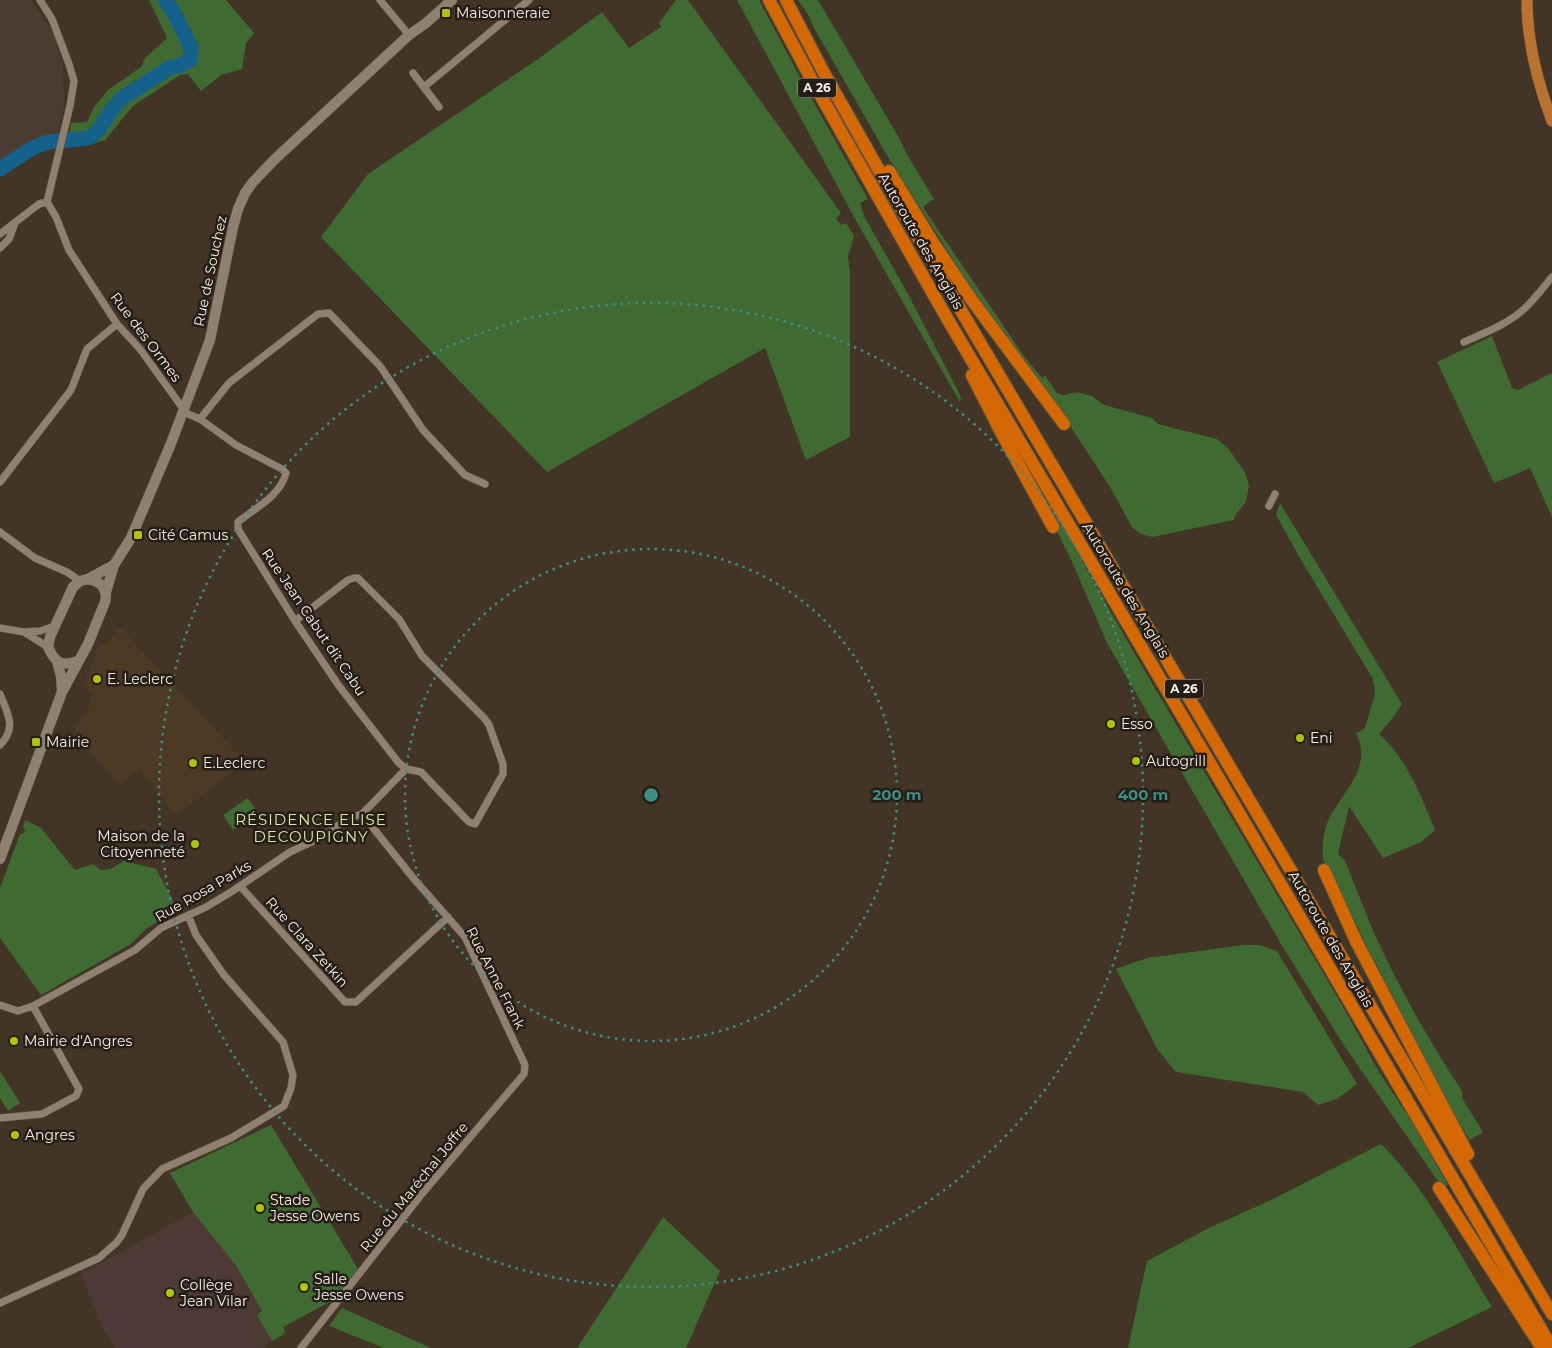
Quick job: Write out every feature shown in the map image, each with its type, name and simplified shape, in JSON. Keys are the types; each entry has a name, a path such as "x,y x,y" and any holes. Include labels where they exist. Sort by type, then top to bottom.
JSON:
{"highway":[{"name":"Autoroute des Anglais","path":"770,0 814,84 948,320 1552,1348"},
{"name":"Autoroute des Anglais","path":"786,0 824,73 924,247 1552,1314"},
{"path":"854,124 873,144 932,241 971,299 1064,424"},
{"path":"948,320 961,352 1001,432 1053,528"},
{"path":"1324,870 1356,941 1510,1233 1517,1252"},
{"path":"1439,1188 1542,1348"}],"main road":[{"name":"Rue de Souchez","path":"409,35 422,19 442,0"},
{"name":"Rue de Souchez","path":"78,661 88,644 105,602 114,565 131,538 170,446 210,340 232,227 245,193 275,159 409,35 452,0"},
{"path":"1528,0 1531,41 1545,102 1552,121"},
{"name":"Rue de Souchez","path":"84,580 114,565"},
{"path":"62,692 57,660 48,647 50,637 73,587 84,580 102,584 106,592"},
{"path":"57,660 69,664 78,661"},
{"path":"0,859 62,692 78,661"}],"street":[{"path":"0,234 39,204 47,202 74,81 52,19 40,0"},
{"path":"380,0 409,35"},
{"path":"424,87 529,0"},
{"path":"413,73 439,107"},
{"name":"Rue des Ormes","path":"47,202 56,217 69,250 117,324 140,349 184,410"},
{"path":"0,248 9,239 16,222"},
{"path":"1464,342 1502,325 1516,316 1552,277"},
{"path":"184,410 188,414 200,419 229,383 318,314 329,313 380,366 423,430 441,450 465,475 484,484"},
{"path":"0,482 71,390 87,349 117,324"},
{"name":"Rue Jean Cabut dit Cabu","path":"200,419 236,445 282,469 286,474 284,482 274,493 238,522 238,529 295,621 339,686 406,770"},
{"path":"1269,506 1275,494"},
{"path":"0,525 1,533 35,558 84,580"},
{"path":"295,621 348,580 358,578 399,619 422,656 485,719 503,764 503,774 475,824 468,822 421,772 406,770"},
{"path":"0,628 24,632 40,631 55,626"},
{"path":"24,632 48,647"},
{"path":"0,694 10,726 7,738 0,745"},
{"name":"Rue Rosa Parks","path":"0,1004 18,1011 33,1006 135,950 161,928 206,907 296,849 315,841 349,818 362,814 406,770"},
{"name":"Rue Anne Frank","path":"362,814 414,879 465,937 525,1065"},
{"name":"Rue Clara Zetkin","path":"240,886 345,1002 356,1002 448,917"},
{"path":"0,1303 98,1258 116,1243 122,1235 143,1189 162,1169 231,1138 284,1106 291,1088 293,1075 283,1042 224,975 196,935 188,915"},
{"path":"0,1118 42,1114 76,1096 79,1089 33,1006"},
{"name":"Rue du Maréchal Joffre","path":"300,1348 421,1195 465,1142 514,1088 524,1074 525,1065"}],"shaded area":[{"path":"0,0 31,0 52,30 63,63 64,106 58,134 31,144 0,164"},
{"path":"120,627 245,762 177,815 139,768 120,786 73,732 91,702 91,694 83,685 99,647 107,643"},
{"name":"Collège Jean Vilar","path":"193,1212 237,1267 262,1312 257,1315 272,1341 261,1348 117,1348 103,1329 81,1274"}],"green space":[{"path":"149,0 226,0 254,33 246,43 242,69 221,75 201,91 188,74 180,75 133,106 105,140 92,144 67,146 71,123 87,122 94,107 108,90 141,67 145,58 167,38"},
{"path":"676,0 688,0 841,213 836,219 841,225 846,223 854,236 848,256 850,273 850,437 806,460 765,348 547,472 321,237 368,174 538,59 602,12 629,48 661,27 659,23"},
{"path":"737,0 759,0 868,199 860,203 864,216 908,294 961,397 960,402 854,217"},
{"path":"798,0 818,0 934,199 924,206 924,209 1024,356 1042,378 1045,376 1057,393 1063,395 1078,392 1092,396 1104,405 1152,418 1158,424 1217,439 1227,447 1245,472 1249,485 1246,502 1236,514 1234,520 1152,537 1141,534 1132,527 1110,487 1067,421 985,310 888,157 814,28 809,16"},
{"path":"1492,336 1512,388 1518,390 1552,373 1552,517 1530,468 1494,483 1437,362"},
{"path":"1048,501 1133,651 1342,1005 1379,1072 1414,1125 1448,1185 1442,1187 1343,1044 1281,944 1107,643 1073,564 1043,503"},
{"path":"1280,503 1402,704 1379,734 1389,743 1405,766 1419,792 1435,830 1421,842 1383,858 1349,806 1338,854 1345,861 1374,933 1404,994 1426,1034 1462,1091 1462,1098 1483,1132 1470,1140 1457,1120 1383,981 1378,966 1366,948 1362,936 1323,859 1323,840 1326,825 1358,769 1361,758 1356,734 1365,728 1375,694 1373,679 1276,515"},
{"path":"248,798 258,814 233,830 223,815"},
{"path":"25,820 41,828 75,870 93,864 101,870 110,869 124,861 156,869 175,904 170,906 173,913 147,928 131,944 41,995 0,938 0,888 20,834 23,834 25,830 23,827"},
{"path":"1244,945 1259,945 1277,951 1357,1084 1337,1099 1318,1105 1303,1092 1176,1072 1158,1050 1116,969 1147,958"},
{"path":"0,1071 20,1103 8,1111 0,1098"},
{"path":"271,1125 358,1269 337,1298 283,1327 284,1334 272,1341 257,1315 262,1311 237,1267 193,1212 170,1173"},
{"path":"1381,1144 1398,1162 1428,1201 1492,1307 1408,1348 1128,1348 1147,1261 1207,1229 1273,1199"},
{"path":"663,1217 720,1271 686,1348 577,1348"},
{"path":"342,1308 431,1348 384,1348 329,1326"}],"waterway":[{"path":"0,169 32,148 48,142 88,138 98,131 122,98 169,68 190,60 191,47 173,11 165,0"}],"place":[{"name":"Maisonneraie","path":"446,13"},
{"name":"Cité Camus","path":"138,535"},
{"name":"E. Leclerc","path":"97,679"},
{"name":"Esso","path":"1111,724"},
{"name":"Eni","path":"1300,738"},
{"name":"Mairie","path":"36,742"},
{"name":"Autogrill","path":"1136,761"},
{"name":"E.Leclerc","path":"193,763"},
{"name":"Maison de la Citoyenneté","path":"195,844"},
{"name":"Mairie d'Angres","path":"14,1041"},
{"name":"Angres","path":"15,1135"},
{"name":"Stade Jesse Owens","path":"260,1208"},
{"name":"Salle Jesse Owens","path":"304,1287"},
{"name":"Collège Jean Vilar","path":"170,1293"}],"district":[{"name":"RÉSIDENCE ELISE DECOUPIGNY","path":"311,828"}]}
